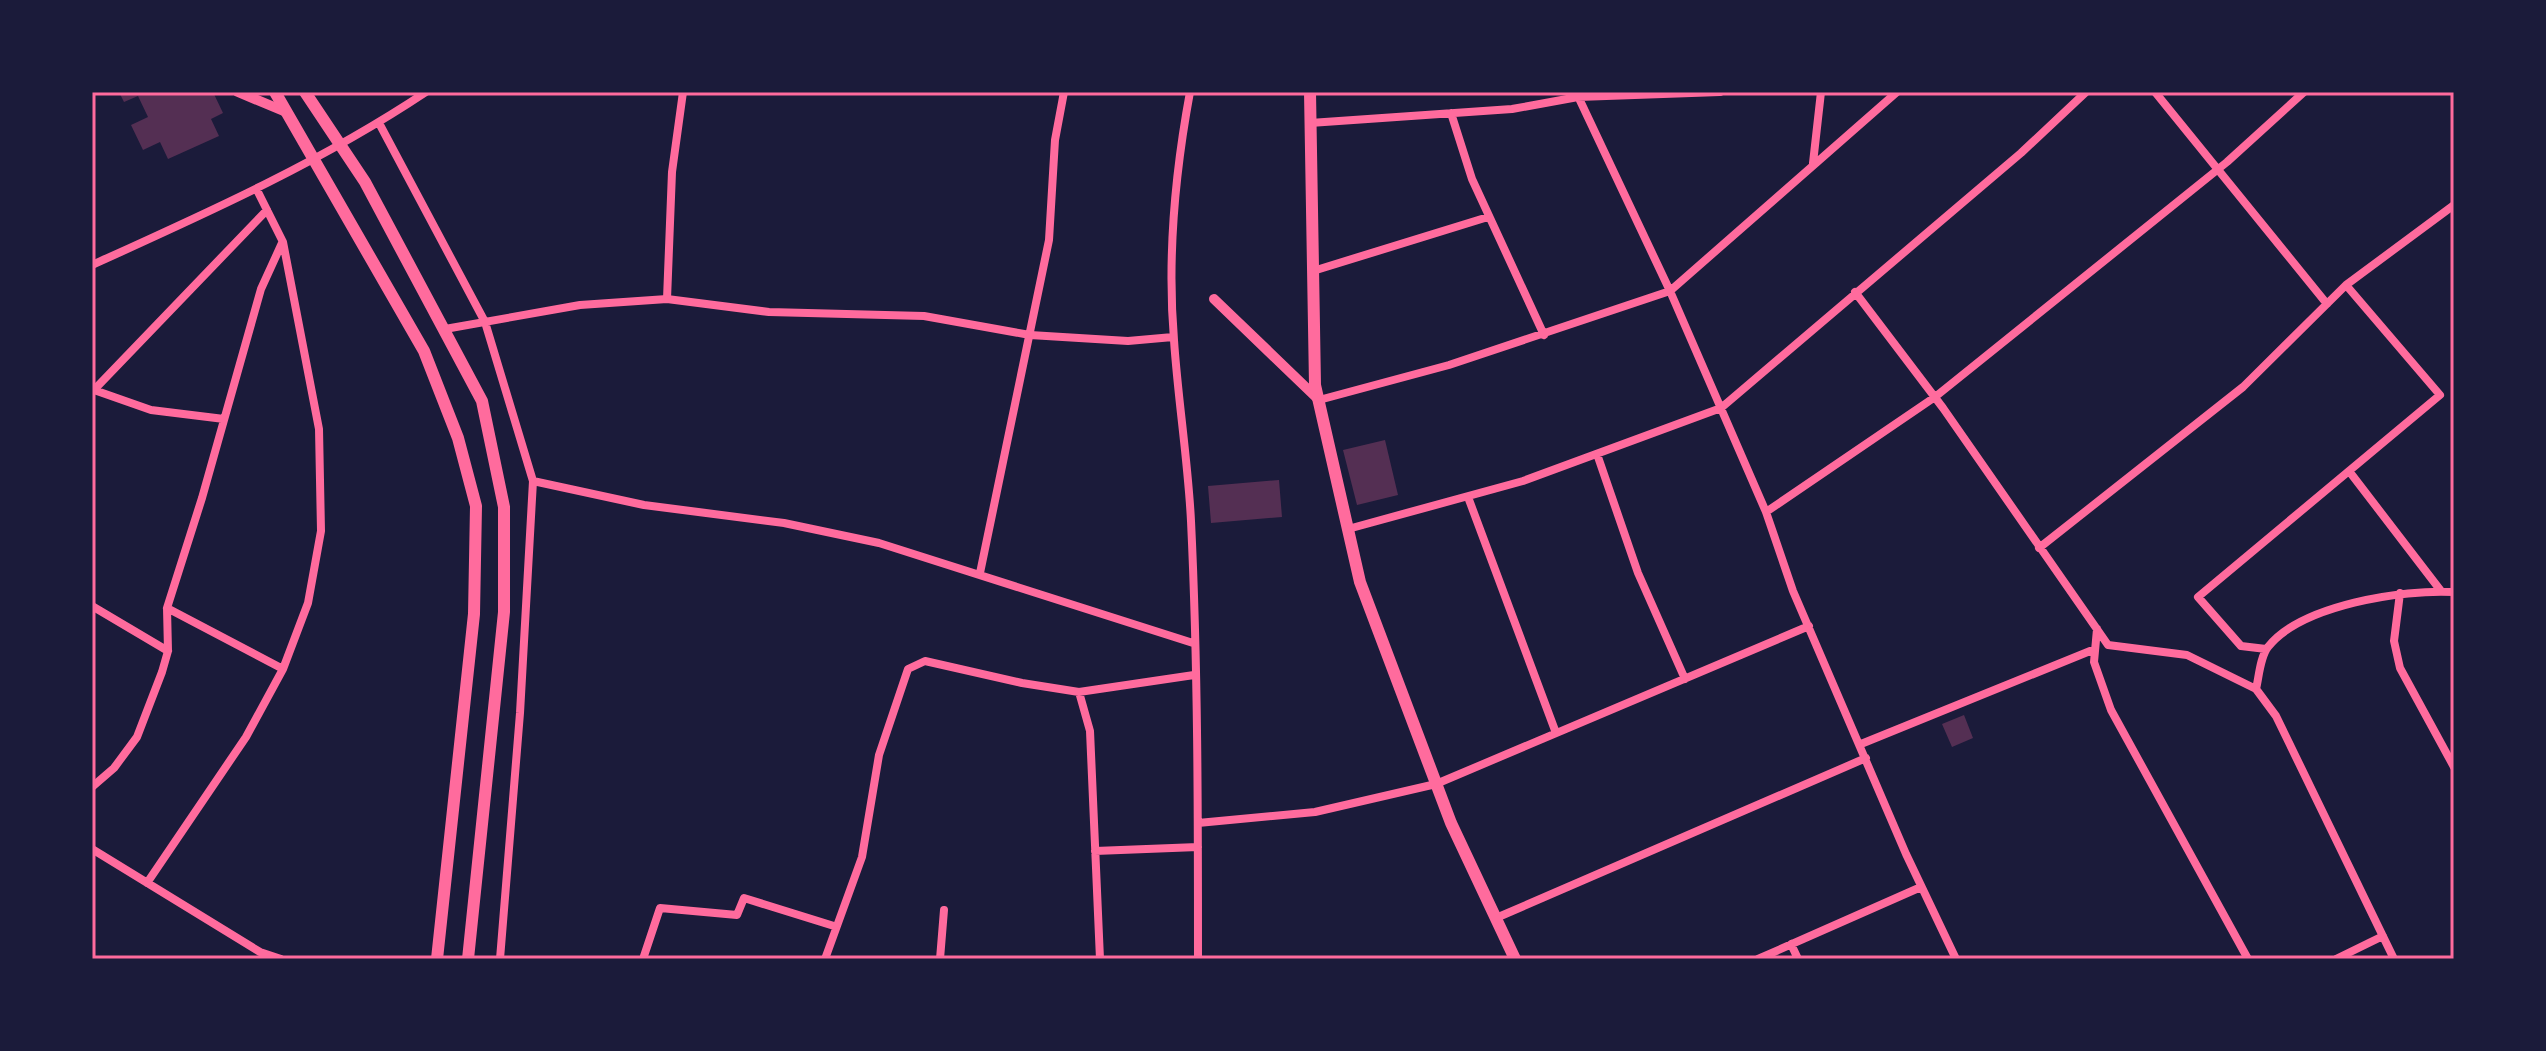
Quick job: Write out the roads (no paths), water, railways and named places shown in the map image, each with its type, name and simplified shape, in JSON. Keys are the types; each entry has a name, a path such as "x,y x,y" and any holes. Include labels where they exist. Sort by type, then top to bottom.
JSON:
{"main road":[{"path":"275,92 424,351 458,438 476,506 474,614 437,959"},
{"path":"1310,92 1315,385 1360,582 1436,784 1515,959"},
{"path":"308,94 365,182 482,401 504,507 504,612 468,959"}],"street":[{"path":"238,92 286,112"},
{"path":"92,265 257,190 379,123 426,92"},
{"path":"667,299 672,172 683,92"},
{"path":"980,573 1049,240 1055,140 1064,92"},
{"path":"1190,92 1180,145 1172,245 1173,337 1191,521 1198,959"},
{"path":"1310,123 1512,109 1577,95 1720,92"},
{"path":"1813,164 1821,92"},
{"path":"1214,299 1319,400 1544,335 1670,291 1897,92"},
{"path":"1348,529 1468,497 1721,408 2021,153 2086,92"},
{"path":"2155,92 2214,169 2327,304"},
{"path":"1766,512 1935,397 2214,169 2227,162 2304,92"},
{"path":"1577,95 1670,291 1766,512 1809,626 1921,887 1956,959"},
{"path":"1451,113 1488,217 1544,335"},
{"path":"379,123 485,322 533,481 520,713 500,959"},
{"path":"147,883 246,737 283,669 308,603 321,531 319,429 283,242 257,190"},
{"path":"2039,548 2243,387 2346,285 2454,205"},
{"path":"224,419 151,410 93,391 267,210"},
{"path":"1313,271 1488,217"},
{"path":"92,787 114,768 137,737 168,651 167,608 261,289 283,242"},
{"path":"2266,649 2241,646 2198,597 2440,395 2346,285"},
{"path":"1855,292 1935,397 2108,645 2187,655 2256,689 2276,716 2394,959"},
{"path":"445,329 580,305 667,299 769,312 924,316 1030,335 1128,341 1173,337"},
{"path":"1597,454 1638,573 1685,679"},
{"path":"2349,471 2441,591"},
{"path":"533,481 644,505 784,523 879,543 1193,643"},
{"path":"1468,497 1556,733"},
{"path":"2256,689 2266,649 2293,625 2339,608 2400,593 2454,592"},
{"path":"2400,593 2394,641 2400,668 2454,767"},
{"path":"92,606 168,651"},
{"path":"167,608 283,669"},
{"path":"1198,823 1315,812 1436,784 1809,626"},
{"path":"2097,629 2094,662 2111,710 2248,959"},
{"path":"1861,744 2095,649"},
{"path":"825,959 834,926 862,857 879,755 908,669 925,661 1022,683 1079,692 1194,675"},
{"path":"1079,692 1090,731 1100,959"},
{"path":"1496,918 1866,758"},
{"path":"1095,851 1198,847"},
{"path":"92,849 260,952 281,959"},
{"path":"1758,959 1921,887"},
{"path":"643,959 660,908 737,915 744,898 834,926"},
{"path":"940,959 944,910"},
{"path":"2336,959 2383,936"},
{"path":"1791,944 1798,959"}]}
